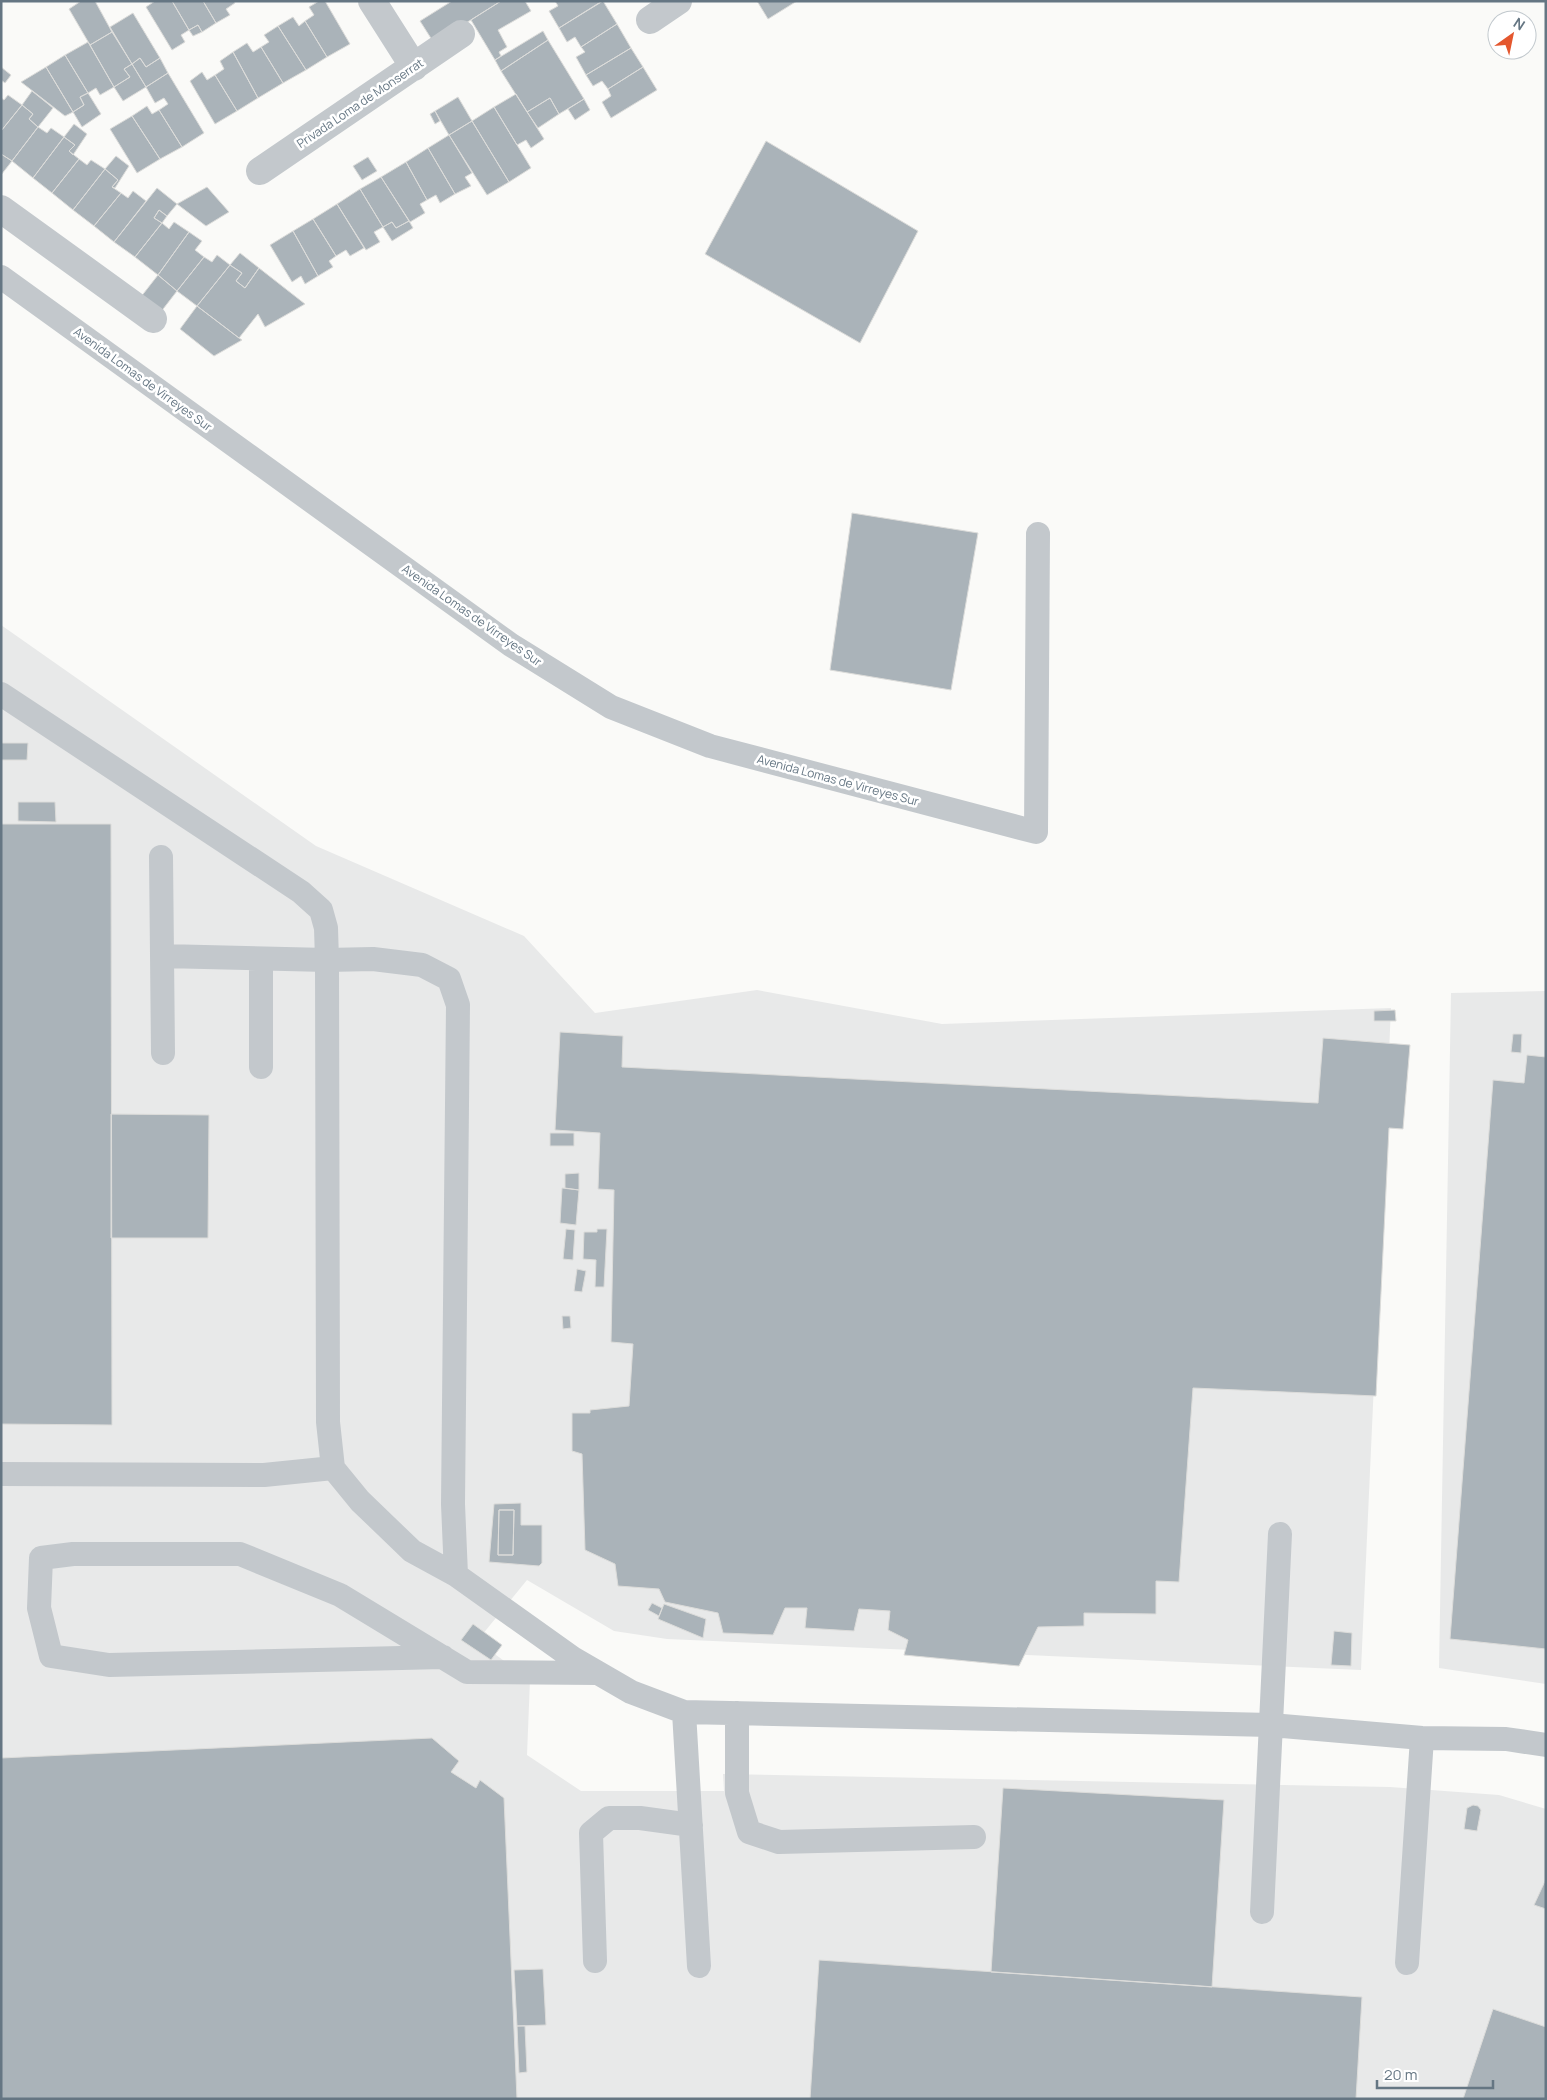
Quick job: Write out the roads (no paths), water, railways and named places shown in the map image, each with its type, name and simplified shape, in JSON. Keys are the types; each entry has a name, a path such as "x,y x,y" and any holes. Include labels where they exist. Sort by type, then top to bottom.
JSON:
{"street":[{"path":"372,1 414,67"},
{"path":"650,20 674,2"},
{"name":"Privada Loma de Monserrat","path":"260,171 461,34"},
{"path":"1,209 153,319"}],"lane":[{"name":"Avenida Lomas de Virreyes Sur","path":"1,276 511,645 611,707 710,746 1036,832 1038,534"},
{"path":"1,694 301,892 321,910 326,928 327,960 328,1422 333,1468 360,1502 412,1551 456,1575 574,1659 599,1674 631,1692 684,1712 1271,1725 1422,1738 1506,1739 1546,1745"},
{"path":"161,857 163,1052"},
{"path":"162,956 327,960 373,959 422,965 449,979 458,1005 453,1504 456,1575"},
{"path":"261,1067 262,959"},
{"path":"1,1474 264,1475 333,1468"},
{"path":"1262,1912 1280,1534"},
{"path":"443,1657 109,1665 51,1656 38,1608 41,1558 73,1554 240,1554 340,1595 443,1657 467,1672 599,1674"},
{"path":"684,1712 698,1966"},
{"path":"737,1713 737,1794 748,1832 779,1842 974,1837"},
{"path":"1407,1963 1422,1738"},
{"path":"595,1961 591,1832 609,1818 640,1818 691,1825"}]}
